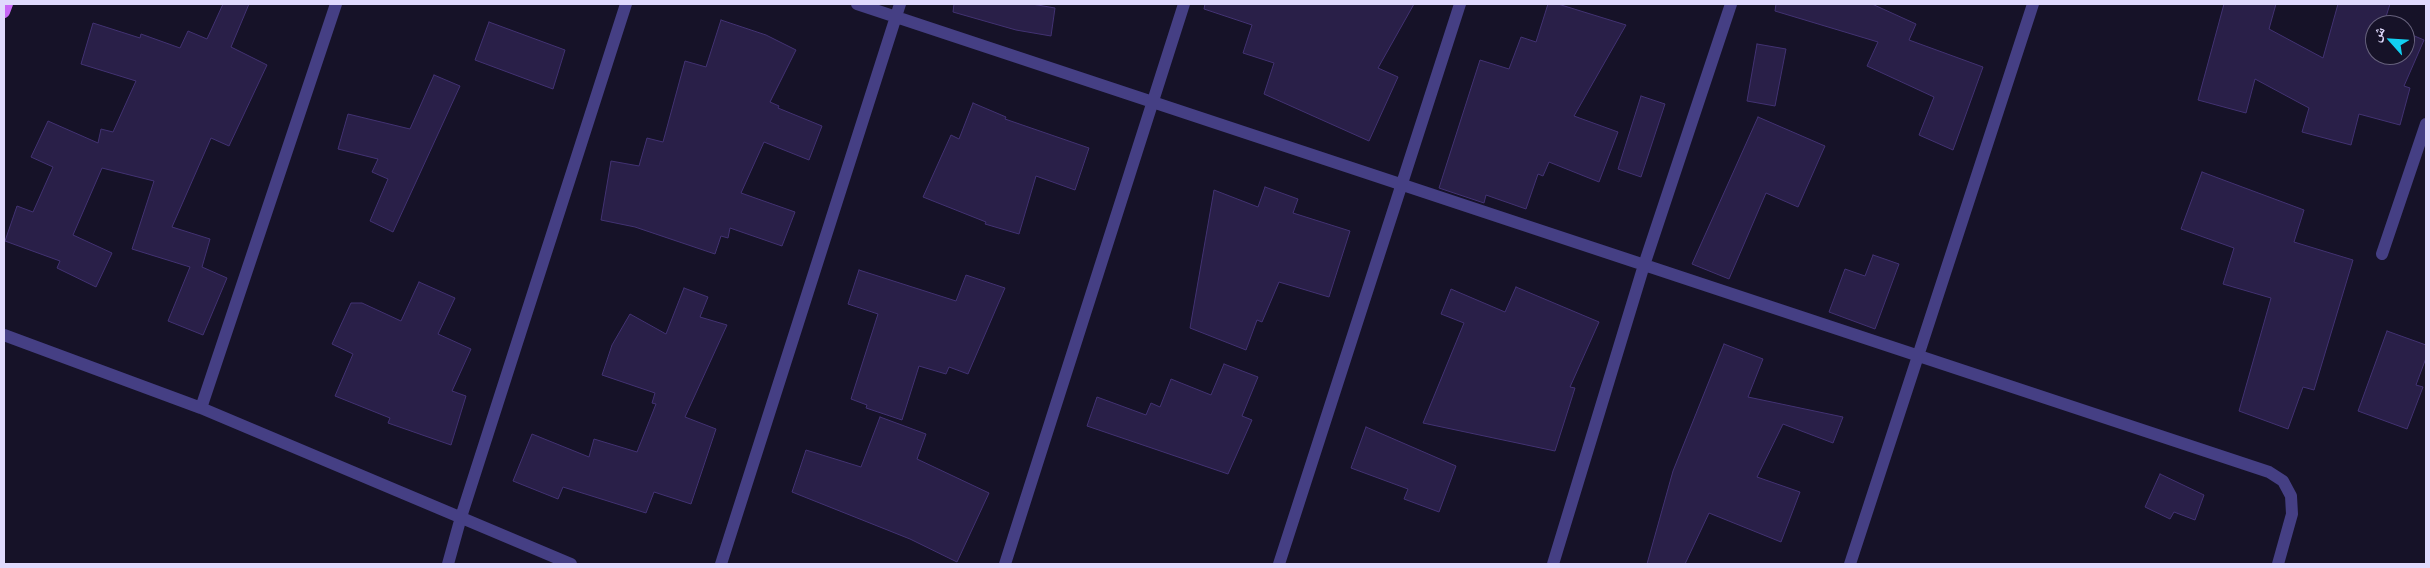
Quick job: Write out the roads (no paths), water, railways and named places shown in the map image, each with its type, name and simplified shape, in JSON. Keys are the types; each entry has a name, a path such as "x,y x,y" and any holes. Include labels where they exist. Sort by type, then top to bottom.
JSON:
{"main road":[{"path":"4,12 7,4"}],"street":[{"path":"201,408 336,4"},
{"path":"448,564 460,517 626,4"},
{"path":"857,4 2268,472 2283,481 2291,496 2292,514 2278,564"},
{"path":"721,564 900,4"},
{"path":"1005,564 1184,4"},
{"path":"1278,564 1460,4"},
{"path":"1553,564 1644,265 1731,4"},
{"path":"1850,564 1920,356 2033,4"},
{"path":"2382,254 2426,124"},
{"path":"4,335 201,408 572,564"}]}
